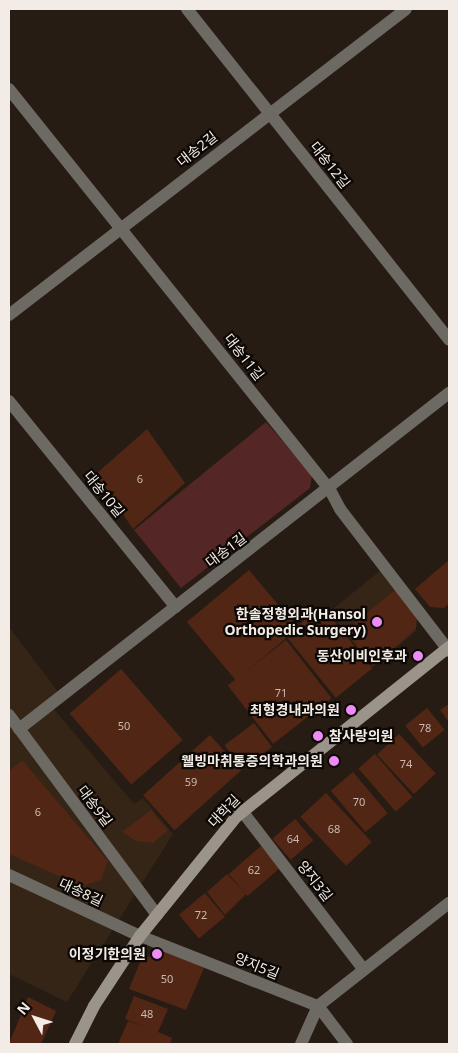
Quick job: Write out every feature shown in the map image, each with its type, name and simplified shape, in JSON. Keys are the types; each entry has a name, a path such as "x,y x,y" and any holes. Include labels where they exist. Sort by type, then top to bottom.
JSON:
{"street":[{"name":"대송12길","path":"187,9 449,340"},
{"name":"대송2길","path":"9,315 269,111 406,9"},
{"name":"대송11길","path":"9,89 118,231 154,267 330,490 340,509 449,649"},
{"name":"대송1길","path":"19,729 330,490 449,393"},
{"name":"대송10길","path":"9,401 176,607"},
{"name":"대학길","path":"75,1044 94,1006 140,936 242,811 449,649"},
{"name":"대송9길","path":"9,715 157,915"},
{"name":"양지3길","path":"242,811 364,970"},
{"name":"대송8길","path":"9,875 140,936"},
{"path":"301,1044 318,1006 449,903"},
{"name":"양지5길","path":"140,936 318,1006"},
{"path":"318,1006 347,1044"}],"shaded area":[{"path":"266,422 312,475 310,488 181,588 134,530"},
{"name":"한솔정형외과(Hansol Orthopedic Surgery)","path":"380,571 417,614 416,631 373,667 329,612"},
{"path":"9,627 59,693 47,701 134,804 143,798 173,834 67,1002 9,974"}],"building":[{"path":"147,429 185,483 133,529 96,474"},
{"path":"449,560 449,603 444,608 430,607 415,589"},
{"path":"249,570 298,628 236,680 187,622"},
{"name":"한솔정형외과(Hansol Orthopedic Surgery)","path":"395,590 417,614 416,629 373,666 345,631"},
{"path":"322,606 372,668 336,698 285,636"},
{"path":"286,640 332,698 273,744 228,686"},
{"path":"121,669 183,740 131,785 70,714"},
{"path":"449,704 449,722 440,710"},
{"path":"427,708 445,730 423,747 405,726"},
{"path":"254,723 272,747 243,769 224,745"},
{"path":"399,734 436,773 414,794 377,754"},
{"path":"210,735 241,770 175,830 143,795"},
{"path":"375,754 412,797 396,811 358,768"},
{"path":"22,760 108,861 101,880 82,886 9,854 9,771"},
{"path":"353,772 388,813 365,832 331,791"},
{"path":"326,793 372,842 346,866 300,817"},
{"path":"151,810 168,830 153,843 136,841 122,832"},
{"path":"295,819 313,840 291,860 272,839"},
{"path":"261,846 280,868 248,896 229,874"},
{"path":"227,874 246,894 225,915 207,892"},
{"path":"205,893 225,917 199,939 179,915"},
{"path":"163,950 204,968 186,1010 129,989 141,960"},
{"path":"134,996 168,1009 158,1032 172,1038 170,1044 118,1044 128,1021 149,1028 125,1019"},
{"path":"28,997 56,1011 41,1044 9,1044"}],"place":[{"name":"한솔정형외과(Hansol Orthopedic Surgery)","path":"377,622"},
{"name":"동산이비인후과","path":"418,656"},
{"name":"최형경내과의원","path":"351,710"},
{"name":"참사랑의원","path":"318,736"},
{"name":"웰빙마취통증의학과의원","path":"334,761"},
{"name":"이정기한의원","path":"157,954"}]}
